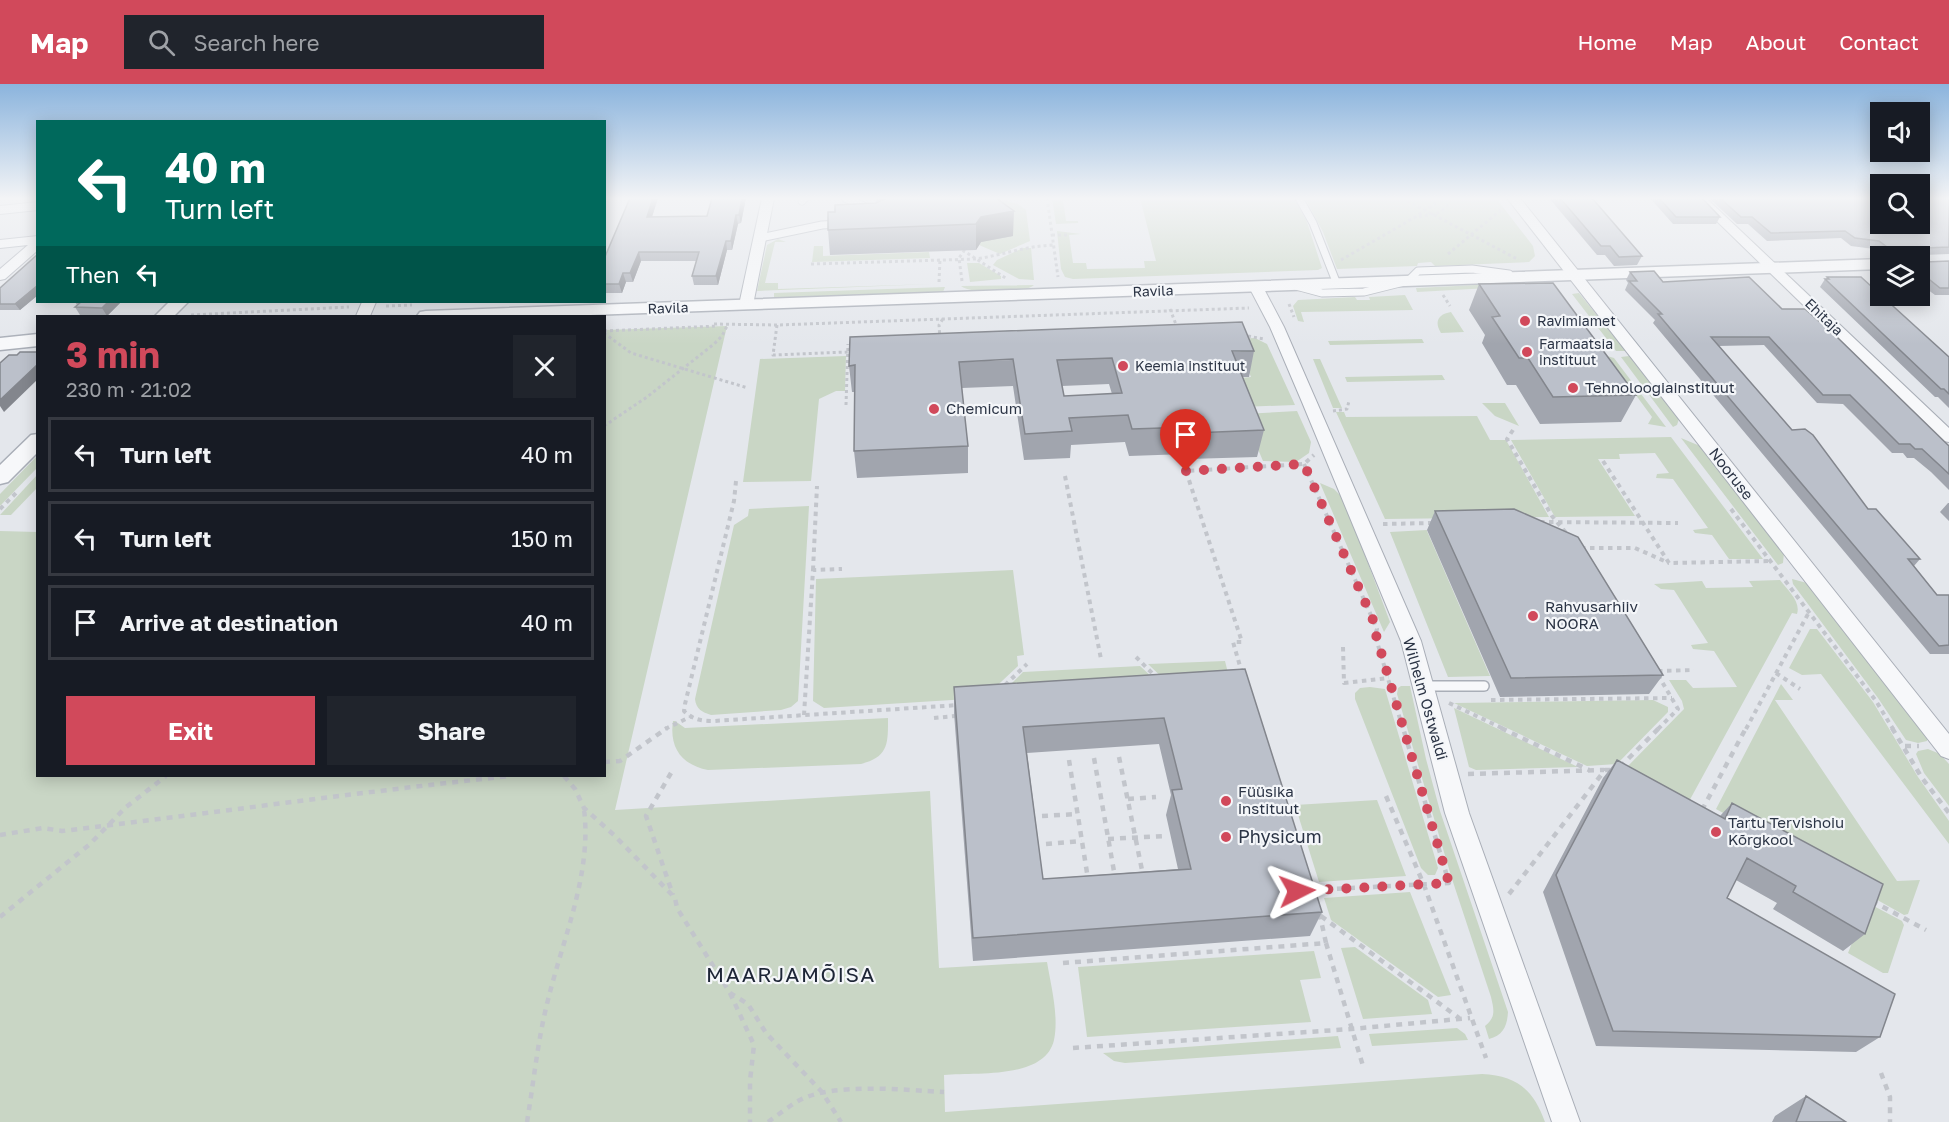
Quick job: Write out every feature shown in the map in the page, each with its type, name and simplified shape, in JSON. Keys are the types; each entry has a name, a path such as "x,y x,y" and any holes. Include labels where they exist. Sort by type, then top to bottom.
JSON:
{"street":[{"path":"0,276 32,246"},
{"path":"746,305 758,246"},
{"name":"Nooruse","path":"1548,246 1574,275 1949,750"},
{"name":"Ehitaja","path":"1750,246 1949,437"},
{"name":"Ravila","path":"440,315 555,307 746,305 1256,287 1293,292 1337,284 1408,281 1527,270 1574,275 1870,264"},
{"name":"Wilhelm Ostwaldi","path":"1256,287 1338,465 1406,630 1424,686 1457,813 1566,1122"},
{"path":"165,315 178,303"},
{"path":"0,344 36,340"},
{"path":"0,477 36,442"}],"lane":[{"path":"1322,246 1337,284"},
{"path":"1293,292 1364,292 1408,281"},
{"path":"1424,686 1484,686"}],"path":[{"path":"811,264 976,259 1003,255 1028,246"},
{"path":"1053,246 1058,281"},
{"path":"1329,266 1363,246"},
{"path":"1441,260 1457,246"},
{"path":"1491,246 1527,270"},
{"path":"963,285 959,258 964,251 1013,283"},
{"path":"939,286 940,259"},
{"path":"606,332 1280,307 1289,304 1293,292"},
{"path":"1442,292 1450,306"},
{"path":"1170,311 1178,331"},
{"path":"777,317 773,355 848,352"},
{"path":"942,319 939,325 942,348"},
{"path":"704,320 712,324 727,326"},
{"path":"606,425 647,397 683,368 722,336 727,326"},
{"path":"606,333 615,339 625,351 748,388"},
{"path":"1248,336 1265,339 1272,344"},
{"path":"846,405 848,344"},
{"path":"1332,411 1347,409 1349,401"},
{"path":"1513,430 1508,439 1556,522 1571,540"},
{"path":"1243,679 1233,642 1242,642 1186,471 1304,464 1317,450"},
{"path":"1604,461 1669,563"},
{"path":"1304,464 1377,629 1376,635 1449,883 1305,890"},
{"path":"1065,476 1101,659"},
{"path":"690,717 684,711 684,704 734,501 736,481"},
{"path":"804,716 817,486"},
{"path":"1726,501 1808,613 1876,700 1922,778 1949,813"},
{"path":"1536,522 1678,523"},
{"path":"1383,524 1439,523"},
{"path":"1583,557 1577,548 1635,548 1669,563 1770,561"},
{"path":"813,570 842,569"},
{"path":"1699,818 1808,613"},
{"path":"1344,647 1344,684 1389,678"},
{"path":"1136,657 1157,678"},
{"path":"1003,687 1027,664"},
{"path":"1618,770 1678,709 1656,671 1694,670"},
{"path":"1776,673 1800,688"},
{"path":"1483,700 1672,698"},
{"path":"1460,701 1448,702 1589,770"},
{"path":"606,762 621,761 668,727 690,717 714,721 966,704"},
{"path":"934,718 955,716"},
{"path":"1119,757 1144,882"},
{"path":"1094,758 1116,884"},
{"path":"1069,760 1089,885"},
{"path":"1508,895 1605,770"},
{"path":"1464,774 1618,770 1628,776"},
{"path":"671,773 646,816 677,908 730,993 754,1045 750,1122"},
{"path":"0,917 90,844 125,808 165,777"},
{"path":"0,835 43,828 62,831 502,777"},
{"path":"527,1122 548,999 582,872 588,832 584,808 575,789 565,777"},
{"path":"1386,796 1424,885 1486,1058"},
{"path":"1128,799 1156,797"},
{"path":"584,808 615,836 675,898"},
{"path":"1704,808 1714,813"},
{"path":"1042,816 1077,814"},
{"path":"1108,839 1165,836"},
{"path":"1046,844 1082,841"},
{"path":"1309,879 1315,899"},
{"path":"1864,896 1926,930"},
{"path":"1318,908 1326,943 1363,1066"},
{"path":"1321,916 1460,1018"},
{"path":"1063,963 1326,943"},
{"path":"730,993 748,1004 766,1033 822,1092 841,1122"},
{"path":"1073,1048 1351,1029 1470,1018"},
{"path":"1881,1073 1891,1094 1890,1122"},
{"path":"768,1122 799,1100 822,1092 873,1089 944,1092"}],"green space":[{"path":"767,246 774,246 765,283 778,283 778,289 932,284 757,291"},
{"path":"814,246 823,246 823,256 929,252 930,258 812,262"},
{"path":"982,246 1017,246 1000,254"},
{"path":"1059,246 1071,246 1073,263 1086,263 1087,269 1145,268 1144,261 1156,261 1152,246 1315,246 1322,268 1318,270 1073,279 1065,277 1061,269"},
{"path":"1328,246 1533,246 1535,256 1529,262 1435,266 1431,262 1418,263 1417,266 1337,269"},
{"path":"1023,248 1031,248 1034,280 1019,279 993,265 997,260"},
{"path":"967,263 979,263 1001,276 1001,279 970,282"},
{"path":"1535,282 1543,285 1417,292 1416,288"},
{"path":"1034,285 1009,292 976,291 961,286"},
{"path":"945,287 943,292 937,293 774,298 774,293"},
{"path":"1579,293 1626,351 1616,351 1572,294"},
{"path":"1405,295 1413,310 1301,312 1304,322 1298,321 1293,306 1298,300 1355,297 1357,300 1370,300 1369,297"},
{"path":"1451,312 1464,332 1441,333 1438,319"},
{"path":"727,326 615,810 930,791 939,968 1047,962 1056,1021 1054,1040 1048,1053 1037,1062 1007,1071 944,1075 945,1112 1482,1074 1505,1078 1522,1086 1535,1101 1545,1122 0,1122 0,531 36,532 36,777 606,777 606,330"},
{"path":"1255,338 1267,344 1295,405 1241,407 1230,379 1251,377 1239,348 1212,340"},
{"path":"1422,339 1424,343 1330,345 1328,341"},
{"path":"846,356 845,391 836,391 819,399 811,481 743,482 760,359"},
{"path":"1607,356 1614,358 1666,427 1648,424 1652,417"},
{"path":"1629,356 1679,419 1677,425 1673,427 1621,357"},
{"path":"1313,359 1320,359 1342,408 1333,408"},
{"path":"1442,375 1445,380 1347,382 1345,377"},
{"path":"1482,403 1505,403 1519,426 1495,416"},
{"path":"1297,411 1311,442 1309,453 1296,462 1263,461 1243,414"},
{"path":"1336,412 1344,412 1346,417 1477,416 1490,440 1506,440 1549,517 1385,519"},
{"path":"1671,437 1763,559 1729,559 1712,535 1695,533 1693,530 1708,528 1673,479 1656,478 1657,474 1669,473 1655,453 1619,454 1620,459 1598,459 1635,516 1555,517 1511,440"},
{"path":"1681,438 1700,446 1784,553 1783,563 1778,565"},
{"path":"36,457 36,469 0,506 0,494"},
{"path":"36,476 36,489 11,515 0,515"},
{"path":"1320,483 1334,489 1344,499 1390,622 1384,632"},
{"path":"809,506 798,701 791,707 781,710 711,715 705,713 698,708 695,699 734,525 748,516 749,509"},
{"path":"1427,530 1490,676 1448,677 1390,532"},
{"path":"1013,570 1024,655 1017,656 1018,666 984,698 824,708 813,701 816,579"},
{"path":"1792,579 1807,583 1927,738 1927,741 1918,743 1906,740 1878,698 1793,584"},
{"path":"1780,580 1795,600 1797,614 1792,613 1687,805 1628,766 1684,709 1682,701 1669,680 1686,680 1693,688 1737,687 1714,651 1693,649 1691,645 1708,643 1674,590 1661,589 1654,584 1702,581 1706,588 1753,587 1749,581"},
{"path":"1810,629 1817,629 1873,702 1918,777 1949,821 1949,844 1821,674 1802,675 1789,668"},
{"path":"1225,661 1229,677 1173,688 1148,664"},
{"path":"1140,666 1164,688 999,696 1023,672"},
{"path":"1781,684 1793,700 1775,700 1897,881 1920,880 1908,914 1904,915 1716,809"},
{"path":"1401,686 1410,686 1440,811 1508,1012 1503,1030 1489,1039 1485,1026 1491,1020 1493,1013 1491,997 1452,879 1397,694"},
{"path":"1360,688 1385,689 1438,868 1435,875 1428,875 1421,868 1355,699 1355,693"},
{"path":"1653,700 1668,707 1668,712 1617,764 1587,766 1454,703"},
{"path":"1454,708 1578,767 1476,770 1469,767"},
{"path":"888,718 885,748 877,757 861,764 708,770 691,764 679,754 672,731 673,721 685,728"},
{"path":"1928,749 1940,754 1949,764 1949,806 1924,773 1916,754 1918,751"},
{"path":"1377,800 1406,876 1319,882 1295,805"},
{"path":"1410,892 1451,995 1438,997 1331,920 1324,898"},
{"path":"1868,903 1902,921 1904,925 1888,973 1883,973 1848,953"},
{"path":"1355,947 1428,1000 1432,1014 1363,1019 1341,948"},
{"path":"1314,951 1321,978 1300,980 1311,1022 1087,1037 1078,967"},
{"path":"1457,1028 1465,1034 1468,1040 1372,1046 1369,1034"},
{"path":"1338,1036 1341,1048 1125,1063 1114,1061 1103,1053"}],"building":[{"path":"609,246 724,246 716,276 692,276 699,252 639,252 630,273 623,273 619,284 606,284 606,254"},
{"path":"1610,246 1634,246 1642,256 1619,257"},
{"path":"36,256 36,287 15,304 0,304 0,288"},
{"path":"1949,261 1949,288 1940,288 1930,280 1930,262"},
{"path":"1654,271 1663,282 1749,277 1782,309 1805,309 1949,446 1949,474 1922,449 1915,449 1910,444 1899,444 1850,395 1823,395 1769,337 1711,337 1792,430 1805,429 1813,435 1868,509 1876,509 1920,559 1908,559 1937,595 1949,595 1949,645 1939,646 1658,314 1662,314 1629,281 1637,281 1630,272"},
{"path":"1827,277 1861,277 1870,285 1870,306 1893,306 1949,357 1949,394 1825,279 1829,279"},
{"path":"1553,283 1636,395 1553,397 1528,358 1519,358 1492,317 1500,316 1479,284"},
{"path":"80,303 107,303 102,308 75,307"},
{"path":"1242,322 1254,351 1232,351 1264,430 1193,433 1191,427 1132,429 1128,415 1069,418 1072,431 1025,434 1013,359 959,362 968,446 854,451 855,365 849,366 850,337","holes":["1112,358 1122,393 1064,396 1057,360"]},
{"path":"20,352 36,352 36,366 0,400 0,363 9,355 17,355"},
{"name":"Rahvusarhiiv NOORA","path":"1514,509 1578,537 1663,675 1511,678 1435,511"},
{"name":"Physicum","path":"1245,669 1322,912 973,938 954,687","holes":["1164,718 1182,789 1172,790 1191,869 1043,879 1023,727"]},
{"path":"1617,760 1725,819 1732,803 1883,884 1865,934 1793,892 1796,886 1747,858 1727,898 1895,994 1880,1037 1613,1031 1556,875"},
{"path":"1806,1096 1846,1122 1796,1122"}],"place":[{"name":"Ravimiamet","path":"1525,321"},
{"name":"Farmaatsia instituut","path":"1527,352"},
{"name":"Keemia instituut","path":"1123,366"},
{"name":"Tehnoloogiainstituut","path":"1573,388"},
{"name":"Chemicum","path":"934,409"},
{"name":"Rahvusarhiiv NOORA","path":"1533,616"},
{"name":"Füüsika instituut","path":"1226,801"},
{"name":"Tartu Tervishoiu Kõrgkool","path":"1716,832"},
{"name":"Physicum","path":"1226,837"}],"district":[{"name":"MAARJAMÕISA","path":"791,975"}],"route":[{"path":"1186,471 1304,464 1377,629 1376,635 1449,883 1297,891"}]}
